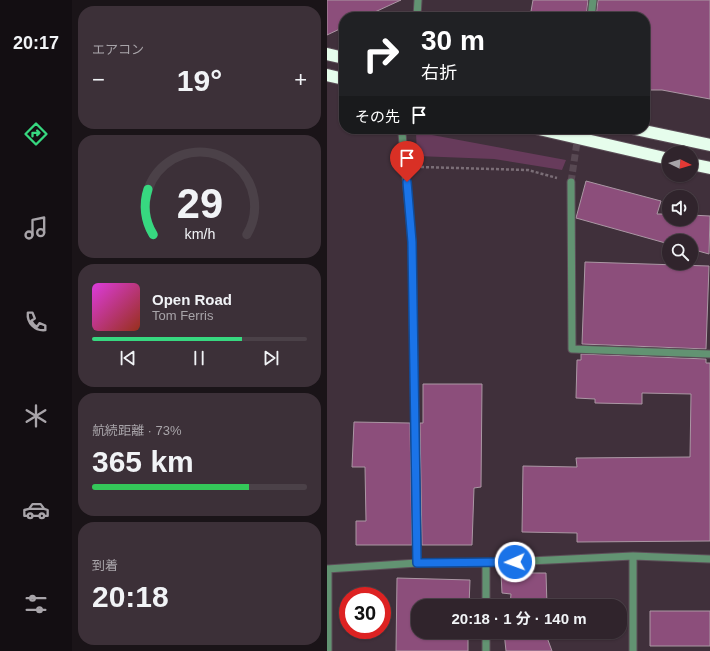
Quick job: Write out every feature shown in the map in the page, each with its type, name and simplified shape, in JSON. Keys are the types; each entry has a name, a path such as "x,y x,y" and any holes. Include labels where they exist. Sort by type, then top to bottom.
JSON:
{"highway":[{"path":"327,54 339,57"},
{"path":"327,74 339,78"},
{"path":"650,132 708,145"},
{"path":"561,134 662,157"}],"street":[{"path":"417,12 418,0"},
{"path":"592,12 593,0"},
{"path":"402,134 412,242 417,563"},
{"path":"571,182 572,350 710,354"},
{"path":"633,556 633,651"},
{"path":"328,651 328,569 417,563 486,563 633,556 710,559"},
{"path":"486,563 486,599"},
{"path":"486,639 486,651"}],"path":[{"path":"405,167 528,170 571,182"}],"shaded area":[{"path":"416,134 427,134 566,160 562,170 494,159 417,156"}],"building":[{"path":"327,0 401,0 375,12 339,12 339,29 327,35"},
{"path":"533,0 588,0 587,12 531,12"},
{"path":"598,0 710,0 710,99 662,90 650,90 650,12 597,12"},
{"path":"586,181 661,201 657,214 662,214 662,226 698,226 698,215 710,216 709,254 698,251 698,234 662,234 662,242 576,218"},
{"path":"585,262 662,264 662,270 698,270 698,266 709,266 706,349 582,344"},
{"path":"581,354 706,359 706,363 710,363 710,541 577,542 577,533 522,532 523,466 577,467 576,458 690,457 691,394 642,393 642,404 595,403 595,399 576,398 577,360 581,360"},
{"path":"423,384 482,384 481,487 474,488 472,545 422,545 420,423 423,423"},
{"path":"354,422 410,423 412,545 356,545 356,521 366,521 365,467 352,467"},
{"path":"501,573 546,573 547,599 511,599 511,594 502,593"},
{"path":"397,578 470,580 469,599 411,599 411,639 468,639 468,651 396,651"},
{"path":"650,611 710,611 710,646 650,646"},
{"path":"505,639 548,639 552,651 506,651"}],"tunnel":[{"path":"571,182 578,134"}],"route":[{"path":"407,182 412,242 417,563 515,562"}]}
